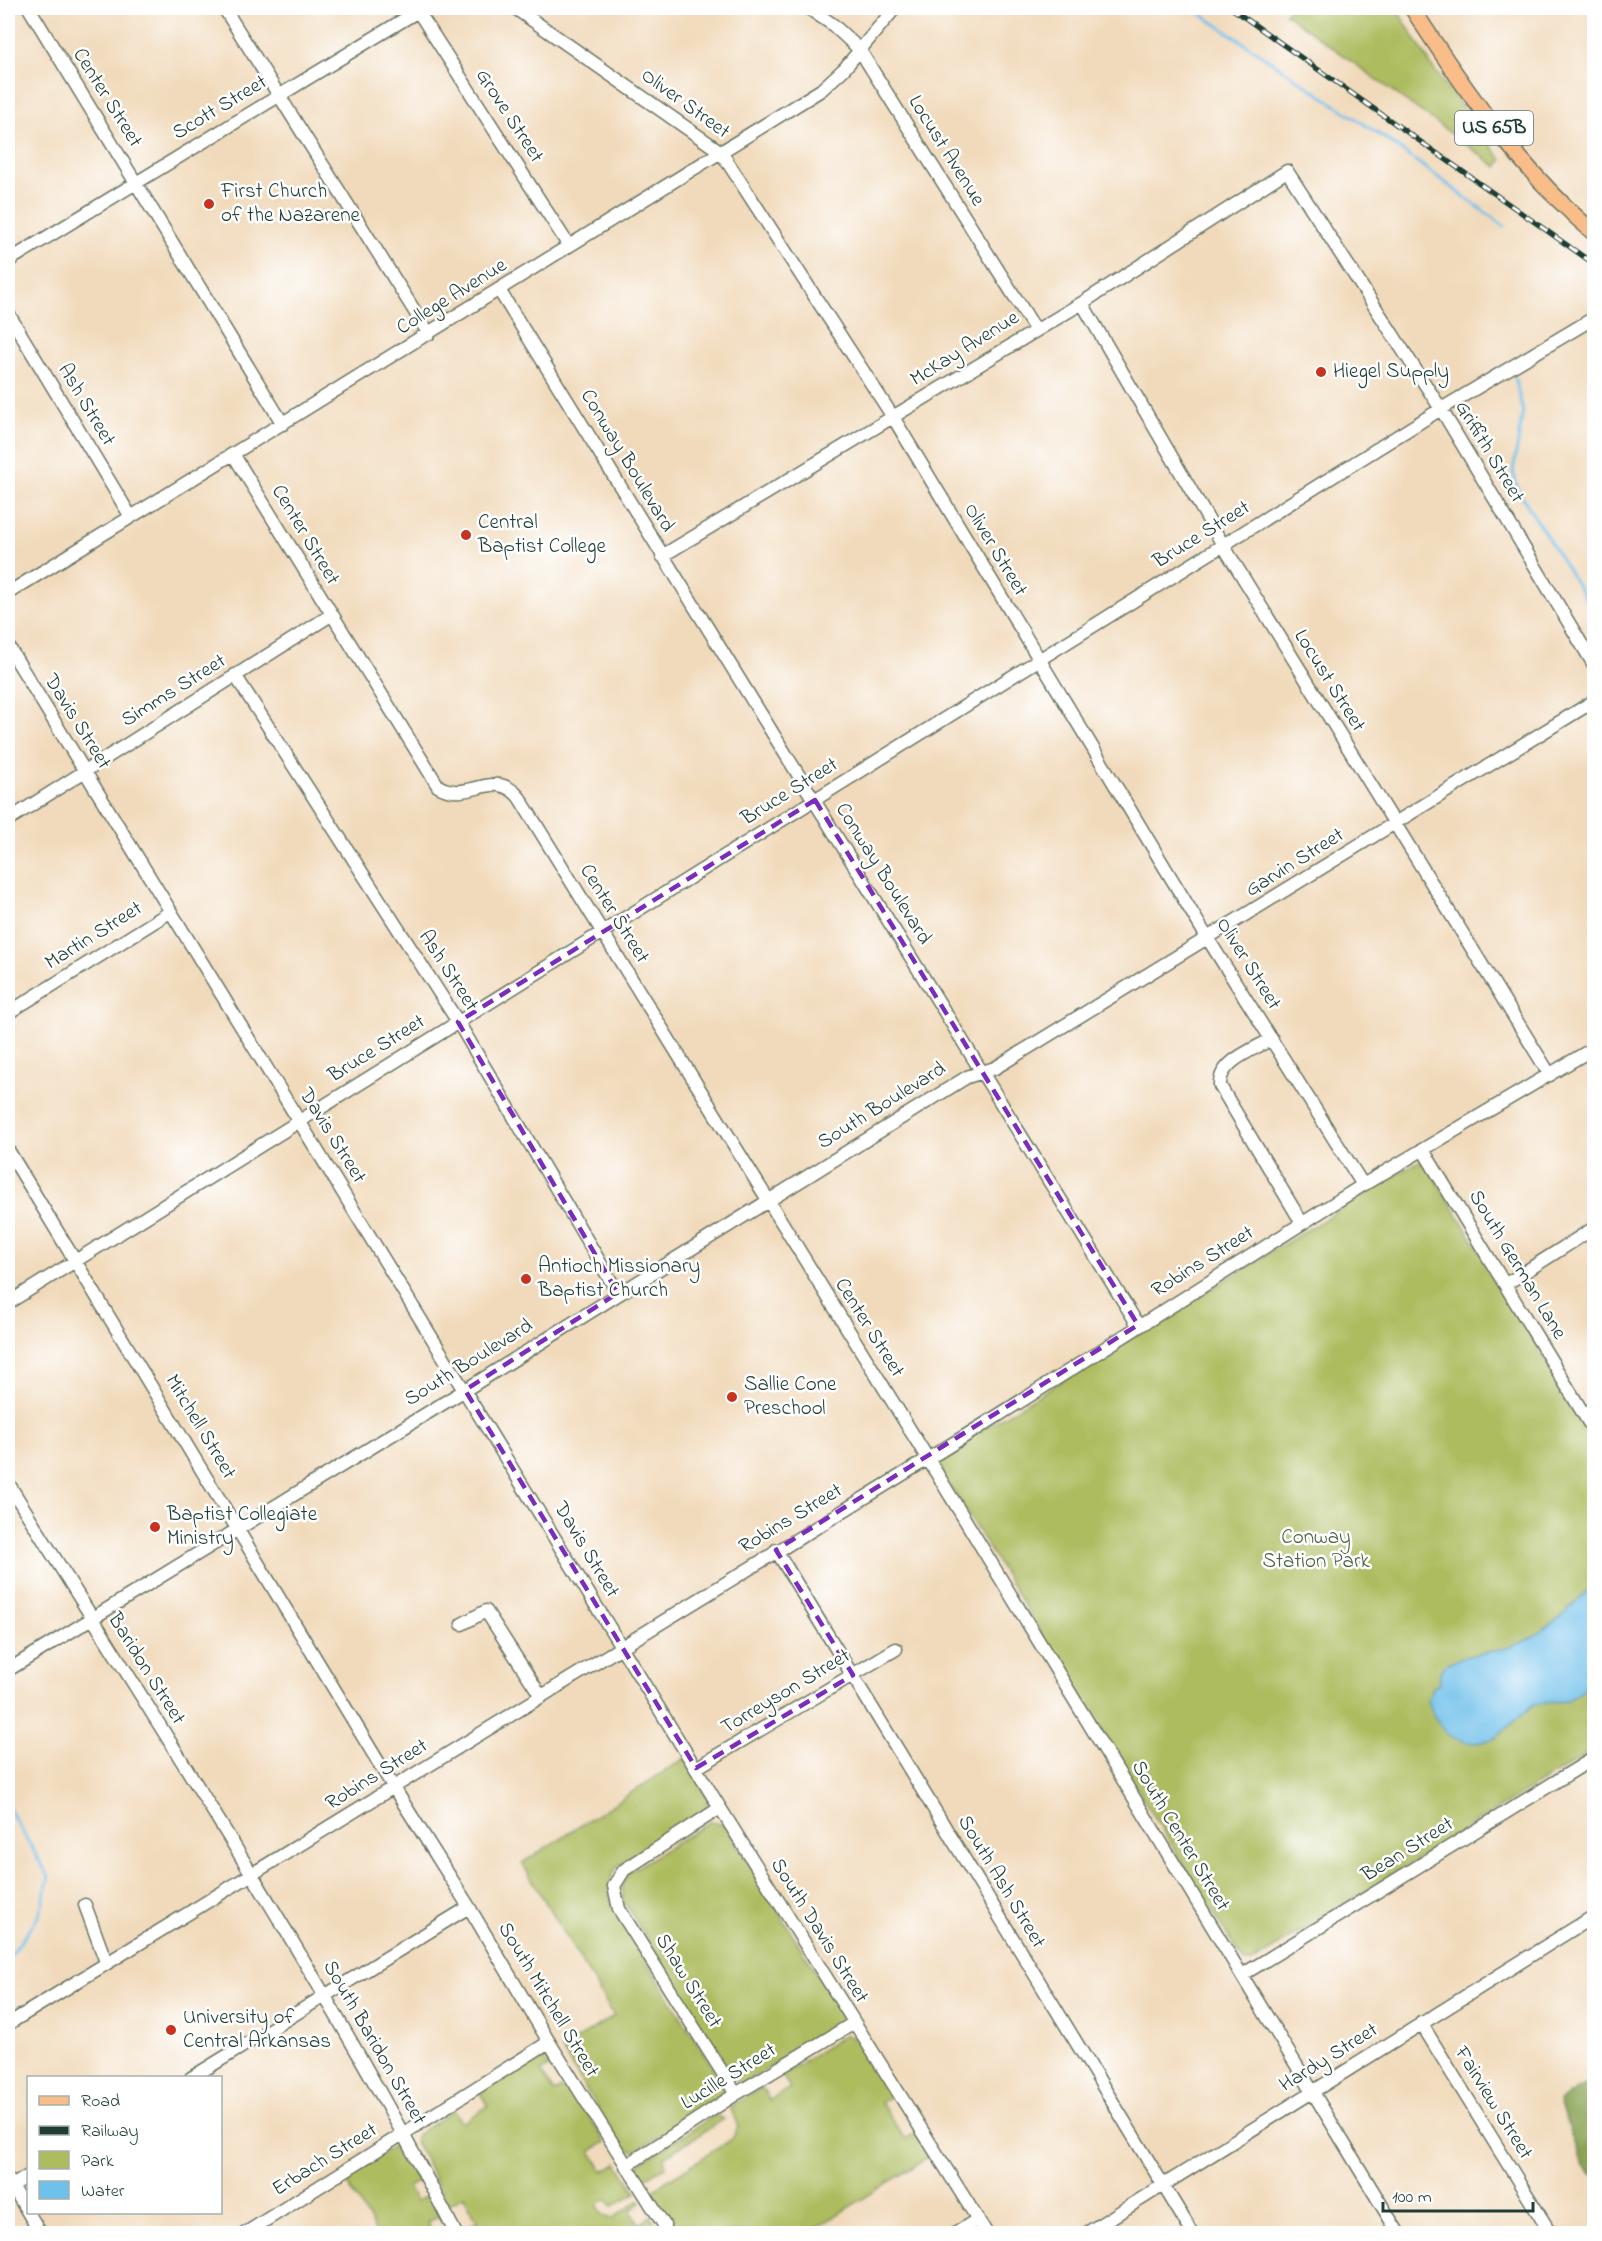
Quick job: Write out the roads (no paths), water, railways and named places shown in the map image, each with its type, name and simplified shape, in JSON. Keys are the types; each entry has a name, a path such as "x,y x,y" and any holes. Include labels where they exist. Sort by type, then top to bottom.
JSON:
{"main road":[{"name":"US 65B","path":"1412,8 1450,67 1525,167 1594,233"}],"street":[{"name":"Center Street","path":"29,8 283,424"},
{"path":"224,8 429,334"},
{"name":"Oliver Street","path":"515,8 721,152 893,417 1208,939 1363,1185"},
{"name":"Locust Avenue","path":"808,8 832,24 859,49 1035,329"},
{"name":"College Avenue","path":"8,593 499,291 820,90 844,69 895,8"},
{"name":"Scott Street","path":"8,261 419,9"},
{"name":"Grove Street","path":"419,9 569,246"},
{"name":"McKay Avenue","path":"662,556 1035,329 1082,303 1287,171"},
{"name":"Griffith Street","path":"1287,171 1440,409 1594,665"},
{"name":"Conway Boulevard","path":"499,291 1138,1325"},
{"name":"Locust Street","path":"1082,303 1223,545 1550,1075"},
{"name":"Ash Street","path":"8,314 131,517"},
{"name":"Bruce Street","path":"8,1303 1440,409 1594,318"},
{"name":"Center Street","path":"233,454 438,786 448,791 461,792 502,783 512,788 928,1459"},
{"name":"Simms Street","path":"8,820 331,615"},
{"name":"Davis Street","path":"8,646 623,1647"},
{"name":"Ash Street","path":"235,675 458,1022 618,1293"},
{"name":"Garvin Street","path":"982,1072 995,1068 1208,939 1594,701"},
{"name":"Martin Street","path":"8,1013 170,912"},
{"path":"1272,1039 1229,1065 1220,1079 1220,1086 1302,1223"},
{"name":"Robins Street","path":"8,2024 623,1647 776,1550 928,1459 1363,1185 1594,1048"},
{"name":"South Boulevard","path":"8,1670 465,1390 967,1077 982,1072"},
{"name":"Mitchell Street","path":"8,1150 394,1788"},
{"name":"South German Lane","path":"1424,1150 1594,1431"},
{"path":"1506,1284 1594,1228"},
{"name":"South Center Street","path":"928,1459 1314,2090 1399,2234"},
{"name":"Baridon Street","path":"8,1483 251,1876"},
{"name":"South Ash Street","path":"776,1550 1193,2234"},
{"path":"462,1624 486,1611 541,1696"},
{"name":"South Davis Street","path":"623,1647 720,1808 987,2234"},
{"name":"Torreyson Street","path":"696,1768 896,1649"},
{"name":"Bean Street","path":"1242,1975 1594,1758"},
{"name":"South Mitchell Street","path":"394,1788 470,1907 549,2042 664,2224 664,2234"},
{"name":"Shaw Street","path":"720,1808 624,1870 614,1886 619,1909 736,2094"},
{"name":"South Baridon Street","path":"251,1876 325,1995 404,2133 456,2234"},
{"path":"85,1905 106,1962"},
{"path":"194,2076 470,1907"},
{"name":"Hardy Street","path":"1084,2234 1594,1916"},
{"name":"Lucille Street","path":"626,2166 736,2094 854,2023"},
{"name":"Fairview Street","path":"1421,2023 1551,2234"},
{"name":"Erbach Street","path":"244,2234 549,2042"},
{"path":"27,2176 10,2182 27,2211"},
{"path":"29,2214 41,2234"},
{"path":"955,2234 978,2219"}],"water":[{"path":"1594,1584 1594,1678 1582,1691 1567,1701 1534,1704 1496,1738 1478,1743 1465,1742 1447,1735 1433,1715 1428,1701 1432,1687 1440,1684 1440,1672 1445,1664 1468,1656 1509,1647 1534,1636 1566,1612"}],"waterway":[{"path":"1192,8 1386,139 1504,226"},
{"path":"1515,378 1523,412 1513,471 1518,490 1594,612"},
{"path":"8,1807 49,1877 39,1916 8,1959"}],"railway":[{"path":"1231,8 1594,264"}],"place":[{"name":"First Church of the Nazarene","path":"209,204"},
{"name":"Hiegel Supply","path":"1321,372"},
{"name":"Central Baptist College","path":"466,535"},
{"name":"Antioch Missionary Baptist Church","path":"526,1279"},
{"name":"Sallie Cone Preschool","path":"732,1397"},
{"name":"Baptist Collegiate Ministry","path":"155,1527"},
{"name":"University of Central Arkansas","path":"171,2030"}],"park label":[{"name":"Conway Station Park","path":"1316,1550"}]}
